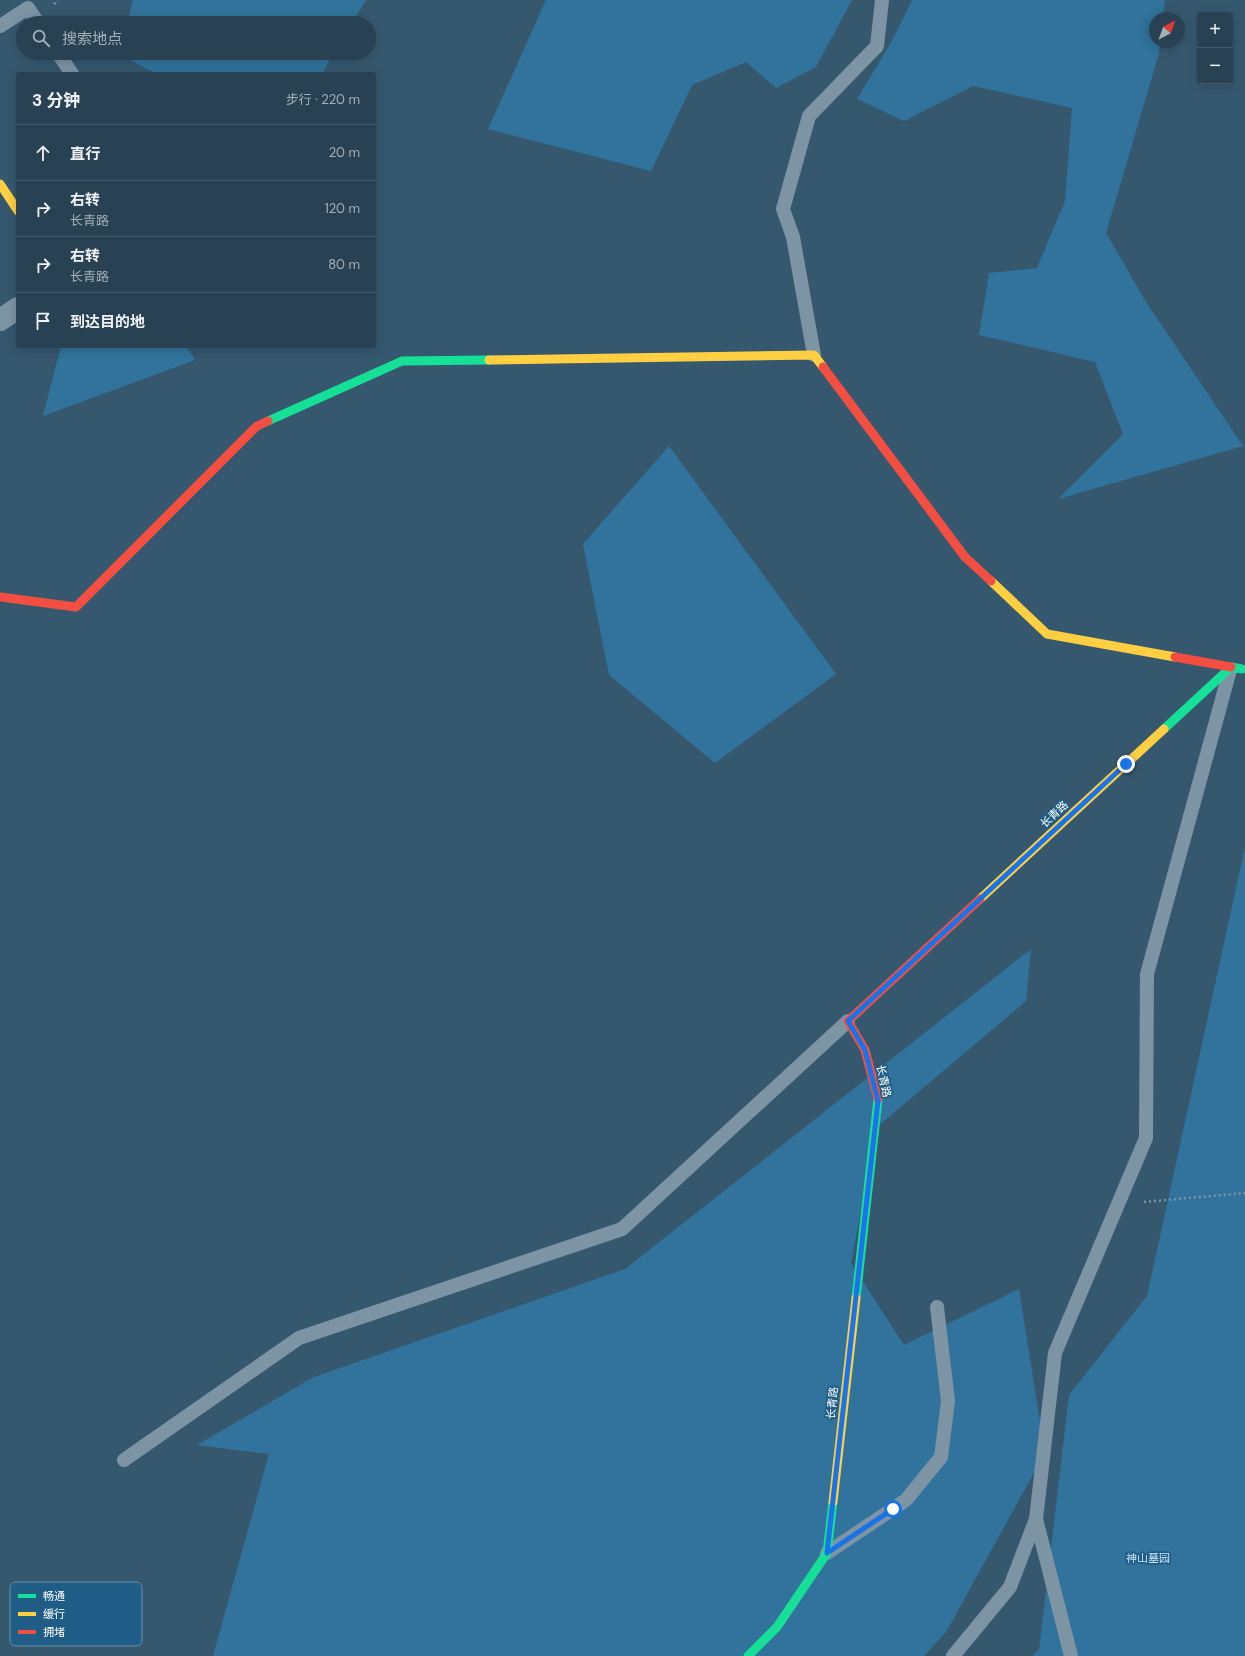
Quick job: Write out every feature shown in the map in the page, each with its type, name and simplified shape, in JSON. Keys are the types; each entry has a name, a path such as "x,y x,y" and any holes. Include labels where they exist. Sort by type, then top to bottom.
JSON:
{"street":[{"path":"0,184 16,208"},
{"path":"0,320 16,309"},
{"path":"0,597 76,607 257,426 402,361 814,355 965,558 1047,634 1245,670"},
{"name":"长青路","path":"748,1656 776,1627 827,1553 878,1101 865,1050 848,1021 1231,668"}],"lane":[{"path":"814,355 793,237 783,209 809,116 877,46 882,0"},
{"path":"0,26 28,8 33,16"},
{"path":"63,60 71,72"},
{"path":"954,1656 1010,1587 1036,1519 1055,1353 1146,1138 1147,974 1231,668"},
{"path":"124,1460 299,1338 622,1228 848,1021"},
{"path":"827,1553 906,1500 941,1456 948,1401 937,1307"},
{"path":"1036,1519 1071,1656"}],"path":[{"path":"1118,1204 1245,1193"}],"green space":[{"path":"133,0 366,0 356,16 129,16"},
{"path":"546,0 852,0 816,67 776,88 746,62 692,85 651,171 488,129"},
{"path":"912,0 1165,0 1164,12 1149,12 1149,48 1159,48 1159,53 1106,233 1146,302 1243,446 1058,499 1123,434 1095,362 979,335 989,273 1037,268 1065,201 1072,108 973,86 904,121 857,99 893,39"},
{"path":"130,60 330,60 323,72 153,72"},
{"path":"60,348 187,348 195,360 43,416"},
{"path":"669,446 836,674 715,763 609,675 583,544"},
{"name":"神山墓园","path":"1245,847 1245,1656 1032,1656 1039,1650 1069,1395 1147,1296"},
{"path":"1031,949 1026,1001 877,1127 851,1263 904,1345 1019,1289 1045,1453 946,1632 924,1656 213,1656 269,1454 197,1445 314,1377 625,1269"}],"traffic: fast":[{"path":"268,421 402,361 489,360"},
{"path":"1164,729 1231,667 1242,669"},
{"path":"856,1298 878,1099"},
{"path":"748,1656 777,1627 827,1553 833,1502"}],"traffic: slow":[{"path":"0,184 16,208"},
{"path":"489,360 814,355 823,367"},
{"path":"991,581 1047,634 1175,657"},
{"path":"980,899 1164,729"},
{"path":"833,1502 856,1298"}],"traffic: jam":[{"path":"823,367 965,557 991,581"},
{"path":"0,597 76,607 257,426 268,421"},
{"path":"1175,657 1231,667"},
{"path":"878,1099 865,1050 848,1021 980,899"}],"route":[{"path":"893,1509 827,1553 878,1101 865,1050 848,1021 1126,764"}]}
